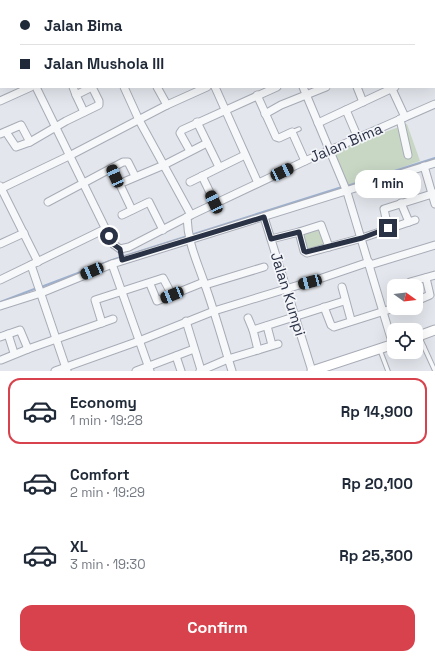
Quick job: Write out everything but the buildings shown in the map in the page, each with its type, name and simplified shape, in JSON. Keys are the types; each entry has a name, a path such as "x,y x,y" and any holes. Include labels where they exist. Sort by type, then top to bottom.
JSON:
{"main road":[{"path":"423,334 435,330"},
{"path":"312,371 387,346"}],"street":[{"path":"0,101 29,88"},
{"path":"37,88 57,126 105,229 121,256"},
{"path":"73,88 84,112"},
{"path":"76,95 90,88"},
{"path":"30,142 21,125 3,133 14,146 17,147 30,142 100,104 92,88"},
{"path":"124,88 139,120 164,165 189,216 188,236 214,311 232,371"},
{"path":"158,88 167,105"},
{"path":"38,262 0,188 70,155 167,105 205,88"},
{"path":"215,88 258,183"},
{"path":"190,151 180,131 274,88"},
{"path":"303,88 345,188 362,238 387,324"},
{"path":"265,114 281,105 324,88"},
{"path":"356,88 363,102"},
{"path":"318,123 393,88 402,118 408,155"},
{"path":"257,95 276,138 295,130 305,161"},
{"name":"Jalan Bima","path":"121,256 129,247 215,203 305,161 435,104"},
{"path":"346,110 358,138"},
{"path":"197,122 219,167"},
{"path":"119,184 164,165 207,143"},
{"path":"190,182 245,155"},
{"path":"48,202 123,162 128,162 135,176"},
{"path":"0,306 40,289 112,264 121,256 188,236 264,217 345,188 435,163"},
{"path":"424,166 434,193 435,204"},
{"path":"112,168 132,210"},
{"path":"202,176 215,203"},
{"path":"388,228 384,209 434,193"},
{"path":"122,215 148,202 150,203 163,230"},
{"path":"299,232 305,252 362,238 412,221 401,203"},
{"name":"Jalan Kumpi","path":"264,217 312,371"},
{"path":"271,239 321,226 328,247"},
{"path":"0,280 105,229"},
{"path":"0,244 24,233"},
{"path":"55,371 67,369 214,311 435,245"},
{"path":"112,264 149,369"},
{"path":"31,265 67,369"},
{"path":"150,284 156,301 205,284 264,267"},
{"path":"422,279 435,275"},
{"path":"102,323 95,301 150,284 163,278 172,295"},
{"path":"423,298 430,295 426,278"},
{"path":"342,287 344,301 351,320"},
{"path":"253,330 344,301"},
{"path":"324,307 332,326 387,310"},
{"path":"248,318 258,350"},
{"path":"1,360 14,353 114,319"},
{"path":"186,321 201,371 228,359 275,345 267,326"},
{"path":"0,337 21,331 28,348"},
{"path":"8,334 14,353"},
{"path":"136,371 149,369 194,349"},
{"path":"176,356 181,371"}],"lane":[{"path":"424,347 435,371"},
{"path":"380,349 388,371"}],"green space":[{"path":"407,124 420,161 346,187 333,151"},
{"path":"324,229 328,245 306,251 301,235"}],"waterway":[{"path":"347,186 435,158"},
{"path":"41,287 115,259 342,187"},
{"path":"0,302 37,288"}],"route":[{"path":"109,236 113,244 120,249 122,260 264,217 271,239 299,232 304,251 307,253 362,238 388,228"}]}
